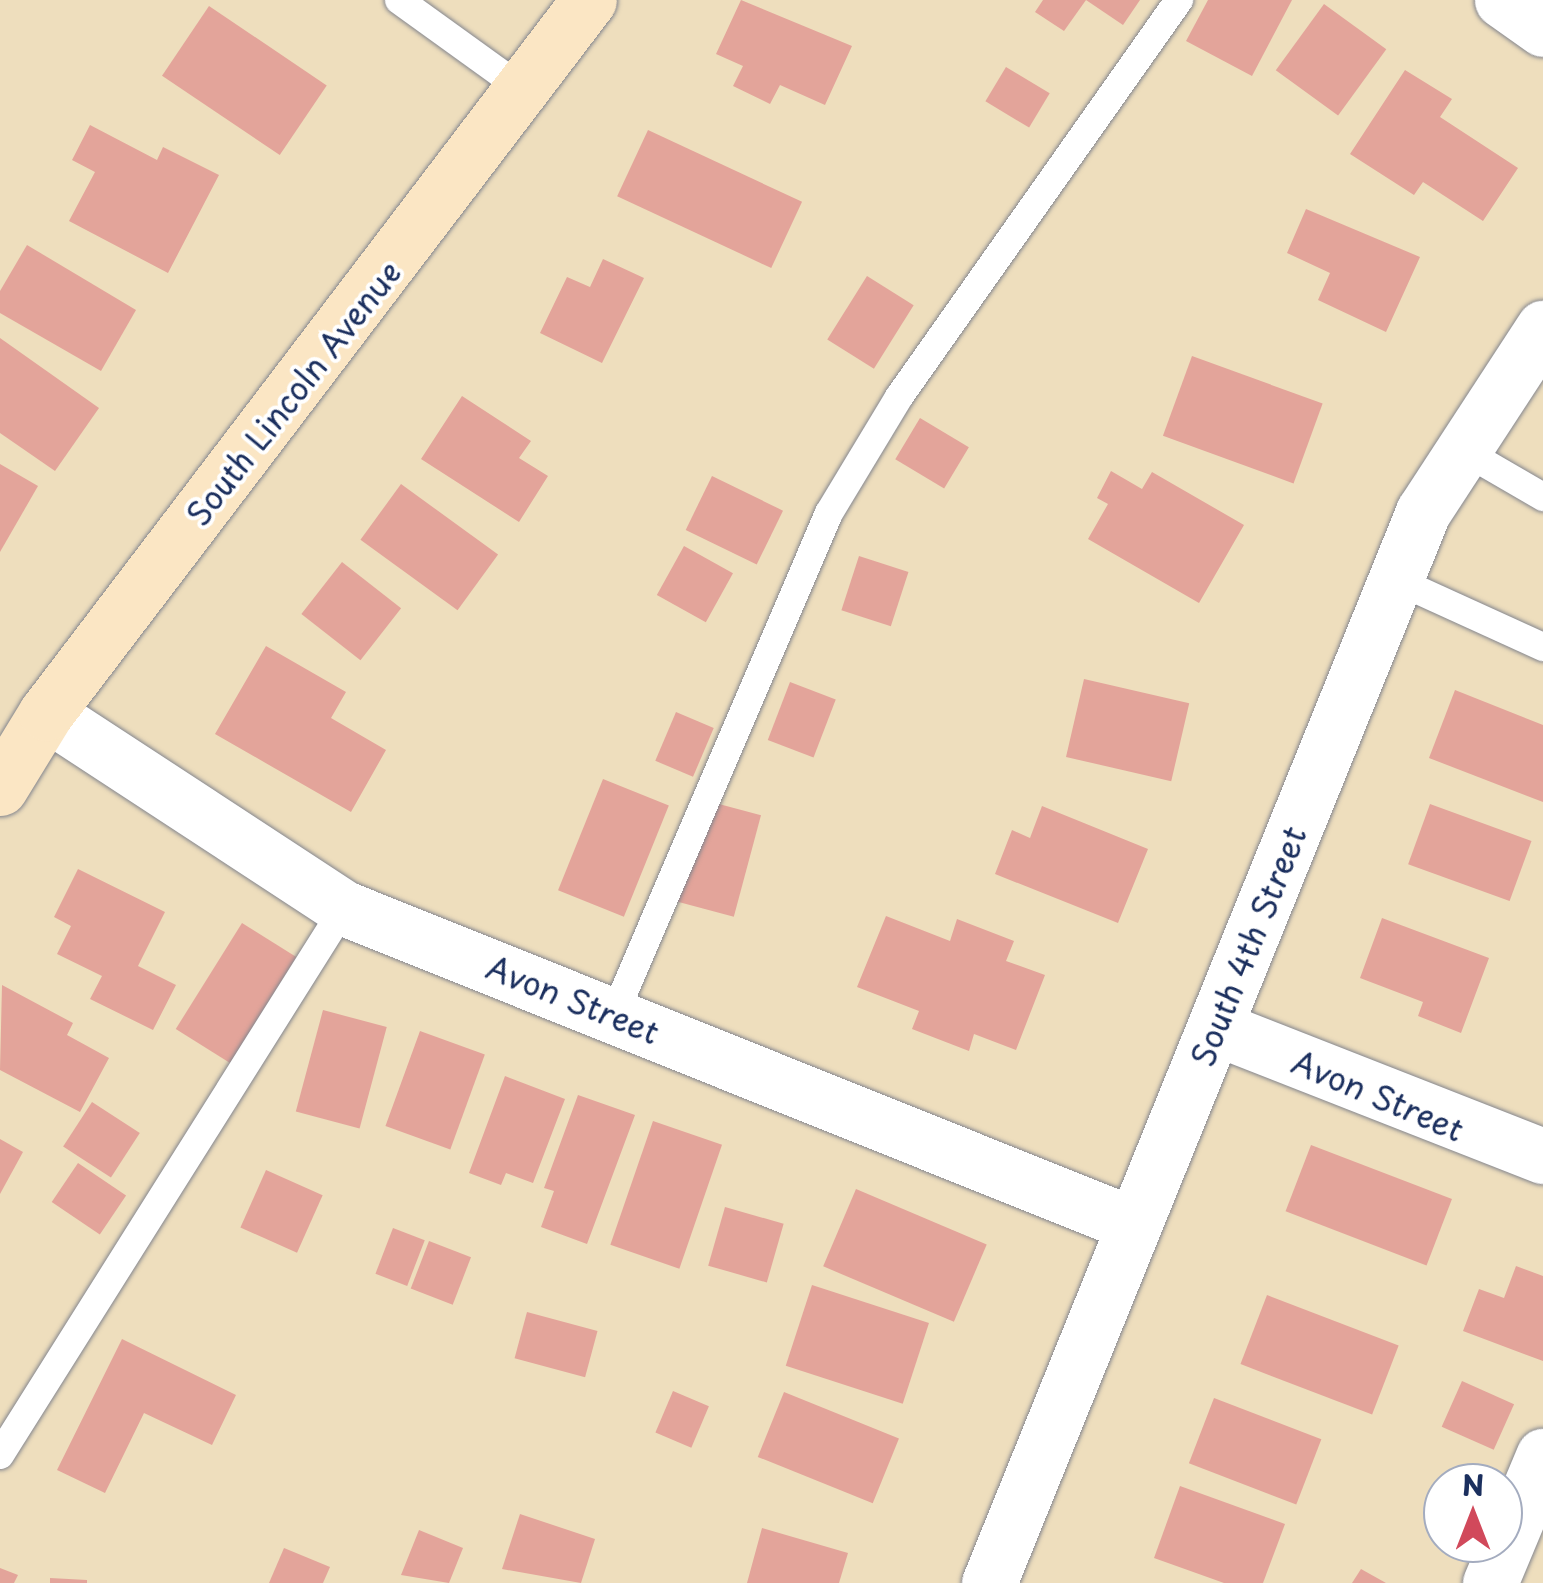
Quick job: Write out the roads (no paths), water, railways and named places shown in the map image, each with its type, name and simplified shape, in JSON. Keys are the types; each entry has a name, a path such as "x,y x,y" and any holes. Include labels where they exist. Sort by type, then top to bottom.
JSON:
{"street":[{"name":"South Lincoln Avenue","path":"0,788 46,713 525,91 589,0"},
{"path":"1502,0 1543,29"},
{"name":"South 4th Street","path":"989,1583 1396,580 1462,450 1543,328"},
{"name":"Avon Street","path":"46,713 344,908 1132,1224"},
{"name":"Avon Street","path":"1216,1028 1543,1156"},
{"path":"1490,1583 1540,1472"}],"lane":[{"path":"400,0 525,91"},
{"path":"614,1015 829,513 898,397 1178,0"},
{"path":"1462,450 1543,497"},
{"path":"1396,580 1543,648"},
{"path":"0,1455 344,908"}]}
